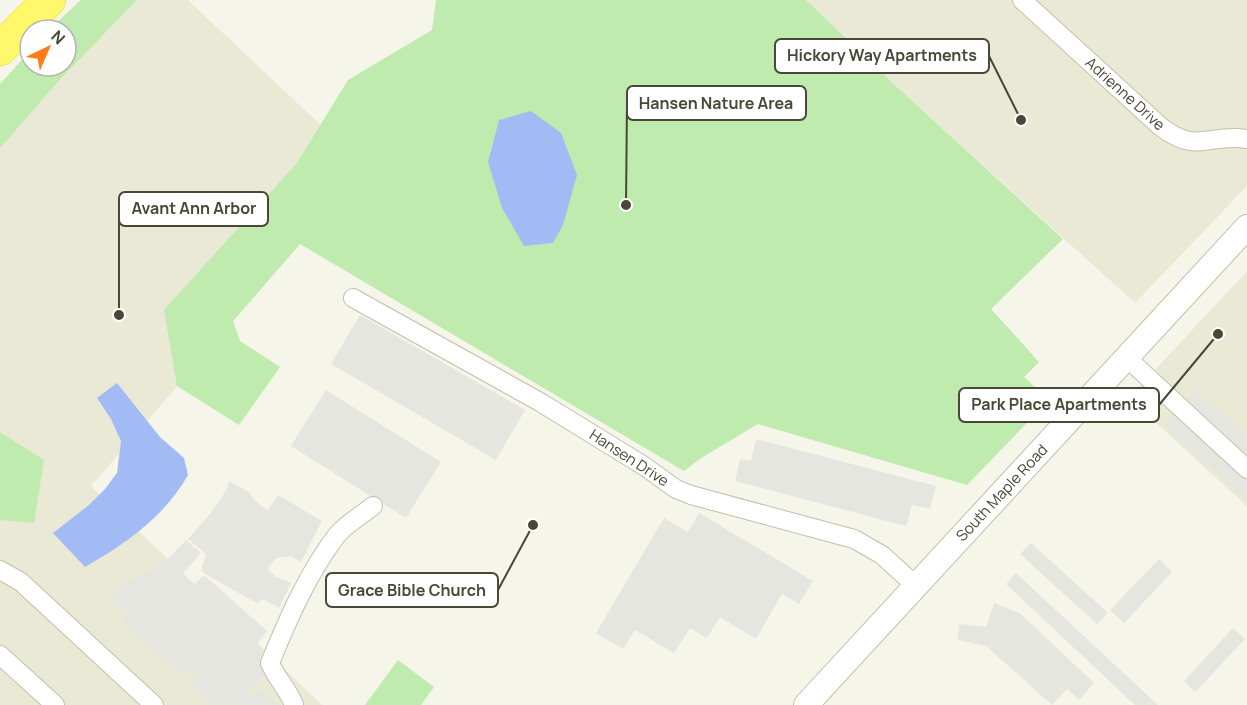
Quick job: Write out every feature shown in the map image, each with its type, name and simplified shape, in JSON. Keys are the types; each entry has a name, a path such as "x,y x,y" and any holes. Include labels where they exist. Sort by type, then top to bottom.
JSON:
{"highway":[{"path":"0,49 49,0"}],"street":[{"name":"Adrienne Drive","path":"1022,0 1175,138 1198,143 1224,138 1247,139"},
{"name":"South Maple Road","path":"807,705 1247,227"},
{"name":"Hansen Drive","path":"353,298 540,402 644,466 676,489 854,539 882,555 916,586"},
{"path":"1127,358 1247,469"},
{"path":"294,705 286,687 275,675 270,663 294,608 320,560 339,533 373,506"},
{"path":"0,570 21,582 154,705"},
{"path":"0,655 55,705"}],"shaded area":[{"path":"81,0 188,0 364,166 300,244 91,486 322,705 0,705 0,84 18,64 18,78 78,78 78,18 62,18"},
{"path":"806,0 1247,0 1247,186 1135,303 898,88"},
{"path":"1247,271 1247,506 1129,398"},
{"path":"360,315 525,410 496,460 331,364"},
{"path":"1195,389 1247,437 1247,500 1163,424"},
{"path":"326,390 441,462 406,518 291,446"},
{"path":"756,439 936,486 930,509 912,505 906,526 735,481 740,459 751,461"},
{"path":"229,481 249,492 256,502 268,510 278,495 322,521 301,562 291,556 276,558 268,567 276,577 291,583 279,608 265,600 261,600 258,604 205,574 201,570 206,554 188,539 211,513 227,489"},
{"path":"699,513 813,581 799,604 782,594 756,639 720,617 707,638 690,628 674,653 635,630 623,649 596,633 664,518 688,532"},
{"path":"186,540 201,553 182,574 194,585 204,575 267,631 258,642 266,676 248,691 248,695 251,698 260,689 277,705 212,705 189,684 199,673 194,668 184,678 122,622 129,613 117,604 113,596 115,590 159,565"},
{"path":"1031,543 1108,613 1097,624 1020,554"},
{"path":"1159,559 1172,572 1124,623 1110,610"},
{"path":"1016,573 1158,705 1135,705 1006,584"},
{"path":"994,603 1021,614 1094,683 1079,700 1067,689 1052,705 986,646 958,640 959,624 986,627"},
{"path":"1233,628 1245,639 1195,692 1184,681"}],"green space":[{"path":"81,0 137,0 78,61 78,18 62,18"},
{"path":"436,0 806,0 1063,239 991,309 1039,362 1024,377 1049,400 967,485 758,424 701,458 684,471 300,244 233,321 240,341 280,367 239,425 177,386 164,310 297,163 348,80 432,30"},
{"path":"18,64 18,78 61,78 0,148 0,84"},
{"path":"0,432 44,460 34,523 0,520"},
{"path":"398,660 434,687 421,705 365,705"}],"water":[{"path":"531,111 561,133 577,175 563,225 553,243 524,246 502,208 488,162 499,120"},
{"path":"117,383 160,437 184,458 188,475 167,504 143,528 85,567 53,533 89,505 117,473 121,441 111,419 97,398"}],"place":[{"name":"Hickory Way Apartments","path":"1021,120"},
{"name":"Hansen Nature Area","path":"626,205"},
{"name":"Avant Ann Arbor","path":"119,315"},
{"name":"Park Place Apartments","path":"1218,334"},
{"name":"Grace Bible Church","path":"533,525"}]}
